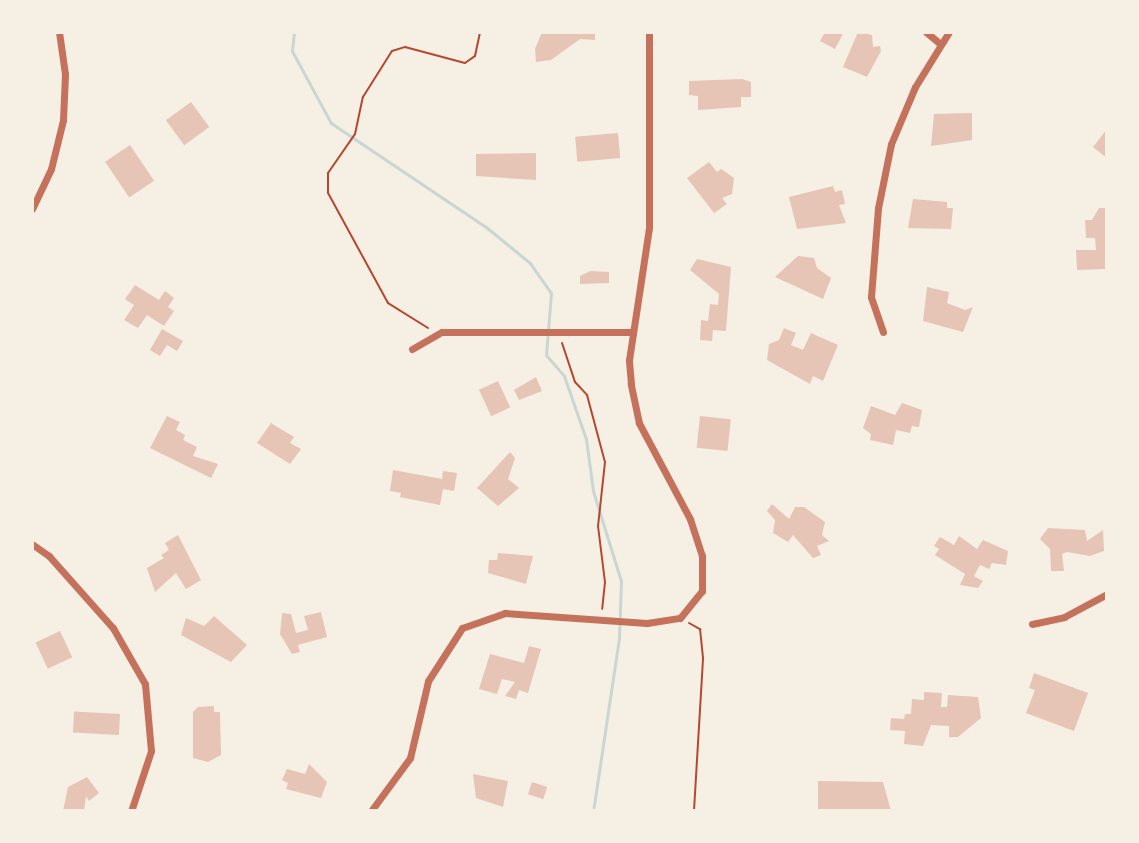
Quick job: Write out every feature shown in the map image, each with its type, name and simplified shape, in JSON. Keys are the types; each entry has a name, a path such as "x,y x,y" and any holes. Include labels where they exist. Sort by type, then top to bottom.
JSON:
{"street":[{"path":"32,209 51,169 63,120 65,74 59,32"},
{"path":"371,811 410,758 428,681 462,628 505,613 647,623 680,618 702,591 702,556 690,519 639,423 629,360 649,227 649,32"},
{"path":"926,32 938,42"},
{"path":"883,332 871,297 878,208 891,144 938,42 949,32"},
{"path":"412,349 435,335 633,332"},
{"path":"32,544 49,556 113,628 145,684 151,751 131,811"},
{"path":"1032,624 1064,617 1107,594"}],"path":[{"path":"435,335 419,318 388,303 346,231 326,183 333,161 358,127 367,88 392,51 405,47 465,63 475,56 480,32"},
{"path":"562,342 575,382 587,395 605,462 598,526 605,582 601,618"},
{"path":"680,618 700,629 703,659 694,811"}],"building":[{"path":"542,32 595,32 595,40 580,39 551,60 536,62 535,49"},
{"path":"825,32 844,32 835,49 820,41"},
{"path":"858,32 872,35 873,47 880,46 881,51 867,77 843,67"},
{"path":"742,79 751,82 751,97 741,97 741,107 698,110 698,96 689,95 689,81"},
{"path":"191,102 209,127 184,145 166,120"},
{"path":"972,113 972,140 931,146 934,114"},
{"path":"1107,129 1107,158 1093,147"},
{"path":"618,133 620,158 577,162 575,137"},
{"path":"130,145 154,181 129,197 105,162"},
{"path":"536,153 536,180 476,176 476,154"},
{"path":"709,162 717,172 721,169 734,178 732,194 722,198 727,204 714,213 687,178"},
{"path":"833,186 835,192 842,190 845,204 839,205 846,223 797,229 789,197"},
{"path":"913,199 947,202 947,208 953,208 951,229 908,228"},
{"path":"1099,208 1107,208 1107,269 1077,270 1076,250 1096,250 1095,238 1086,238 1085,220 1092,220"},
{"path":"798,256 814,258 817,268 831,278 823,299 775,277"},
{"path":"697,259 731,267 726,331 713,330 712,341 700,340 701,320 708,321 710,304 718,305 719,294 690,270"},
{"path":"590,271 609,272 609,283 580,284 580,276"},
{"path":"135,285 159,300 165,291 174,298 168,307 174,311 164,326 147,315 138,328 124,320 134,305 125,299"},
{"path":"927,287 949,292 947,303 965,310 973,307 963,332 923,321"},
{"path":"784,328 796,333 791,345 803,350 811,333 838,345 823,381 813,376 810,384 767,360 769,344 779,340"},
{"path":"162,329 183,341 177,351 167,345 160,356 150,350"},
{"path":"536,377 542,391 519,400 514,390"},
{"path":"498,381 510,407 491,416 479,390"},
{"path":"902,403 922,410 919,427 912,426 910,433 896,430 893,445 870,440 871,434 863,428 871,406 895,415"},
{"path":"167,416 180,422 176,430 185,435 183,440 197,447 193,456 218,464 211,478 150,448"},
{"path":"700,416 731,419 727,451 697,448"},
{"path":"271,423 294,437 290,443 301,449 290,464 257,443"},
{"path":"510,452 515,458 508,479 519,488 498,506 477,488"},
{"path":"393,470 442,479 443,471 457,473 454,491 443,489 440,505 400,497 401,493 390,491"},
{"path":"772,504 789,519 795,507 804,507 825,522 822,535 829,541 817,546 821,555 813,558 793,535 788,542 773,533 775,520 767,511"},
{"path":"1048,528 1085,530 1087,541 1103,530 1104,551 1090,556 1067,552 1062,554 1064,571 1051,571 1050,549 1040,539"},
{"path":"178,535 201,580 186,589 176,573 155,592 147,568 164,558 161,555 169,550 165,543"},
{"path":"959,536 977,549 983,540 1008,551 1006,565 992,563 989,569 980,565 974,576 983,581 978,588 960,585 965,574 935,555 939,549 934,546 940,537 954,545"},
{"path":"498,553 533,556 526,584 488,573 489,560 497,560"},
{"path":"321,612 327,637 298,645 300,652 292,654 280,634 282,613 291,614 296,633 308,630 304,616"},
{"path":"214,616 247,645 231,662 181,635 186,618 204,626"},
{"path":"60,631 72,657 48,669 36,642"},
{"path":"529,646 541,649 528,693 519,690 516,699 505,696 515,682 502,679 497,694 479,689 490,654 524,663"},
{"path":"1034,673 1088,693 1074,731 1026,713 1035,690 1029,688"},
{"path":"924,692 942,693 941,707 947,707 948,695 978,697 981,718 958,737 949,737 949,726 931,725 923,746 904,744 905,731 890,730 891,718 904,719 905,714 911,714 912,699 924,700"},
{"path":"214,706 214,712 220,712 221,755 208,762 193,758 193,712 198,707"},
{"path":"74,712 120,714 119,735 73,733"},
{"path":"309,764 327,782 321,798 286,789 288,783 282,780 287,769 305,774"},
{"path":"473,774 508,781 503,807 476,798"},
{"path":"87,777 99,793 89,801 86,796 84,811 63,811 68,787"},
{"path":"818,781 883,782 891,811 818,811"},
{"path":"532,782 547,787 543,799 528,794"}],"waterway":[{"path":"294,32 292,51 331,123 486,227 530,263 551,293 546,355 564,376 586,439 593,491 621,581 619,638 593,811"}]}
